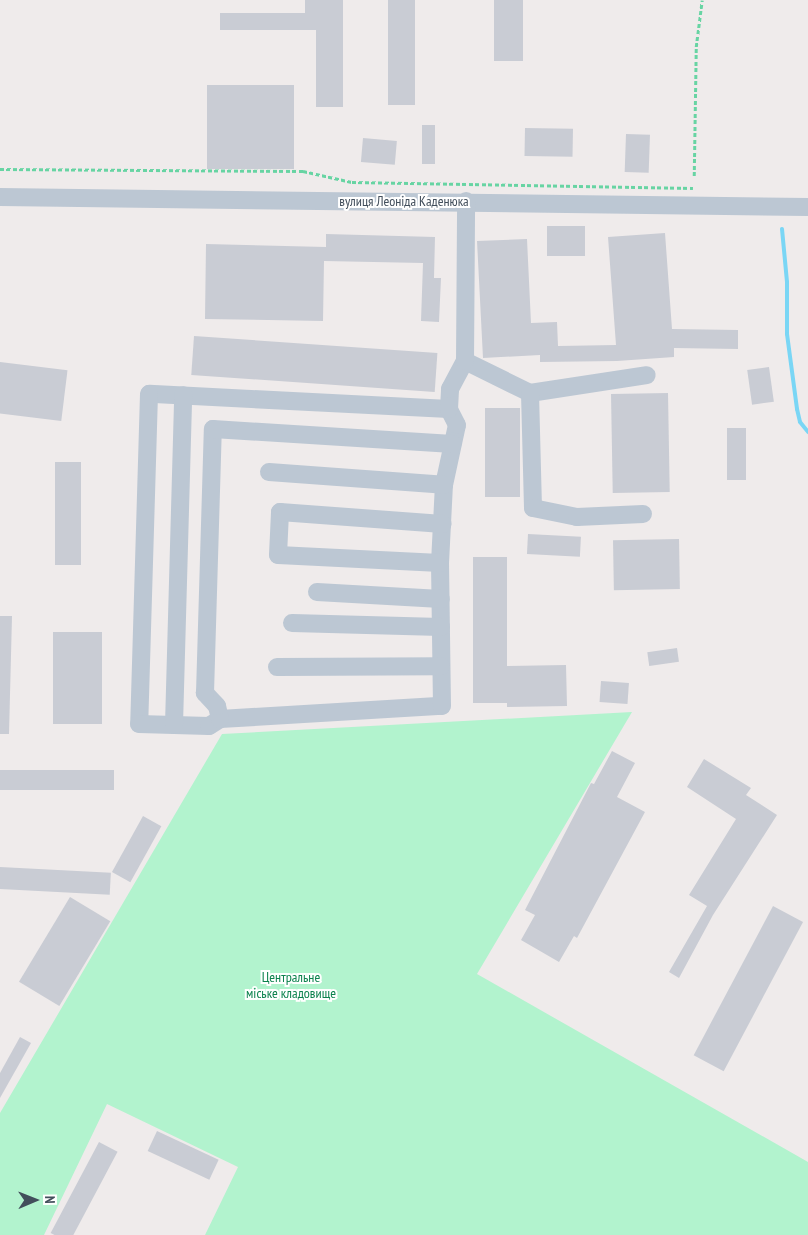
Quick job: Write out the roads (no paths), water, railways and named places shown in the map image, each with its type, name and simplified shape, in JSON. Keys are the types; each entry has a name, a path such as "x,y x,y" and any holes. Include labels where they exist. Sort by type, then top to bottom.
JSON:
{"street":[{"name":"вулиця Леоніда Каденюка","path":"0,197 466,201 808,208"},
{"path":"449,409 149,394 139,724 209,726 220,719 442,706 440,563 444,485 457,425 449,409 450,389 466,361 466,201"},
{"path":"466,361 530,393 647,375"},
{"path":"530,393 533,508 576,517 642,514"},
{"path":"174,725 183,395"},
{"path":"220,719 217,706 205,693 213,429 453,444"},
{"path":"269,472 444,485"},
{"path":"440,563 278,555 280,512 443,524"},
{"path":"317,592 442,599"},
{"path":"292,623 441,627"},
{"path":"277,667 441,666"}],"waterway":[{"path":"782,229 787,282 787,334 797,409 800,422 808,432"}],"park label":[{"name":"Центральне міське кладовище","path":"291,986"}]}
